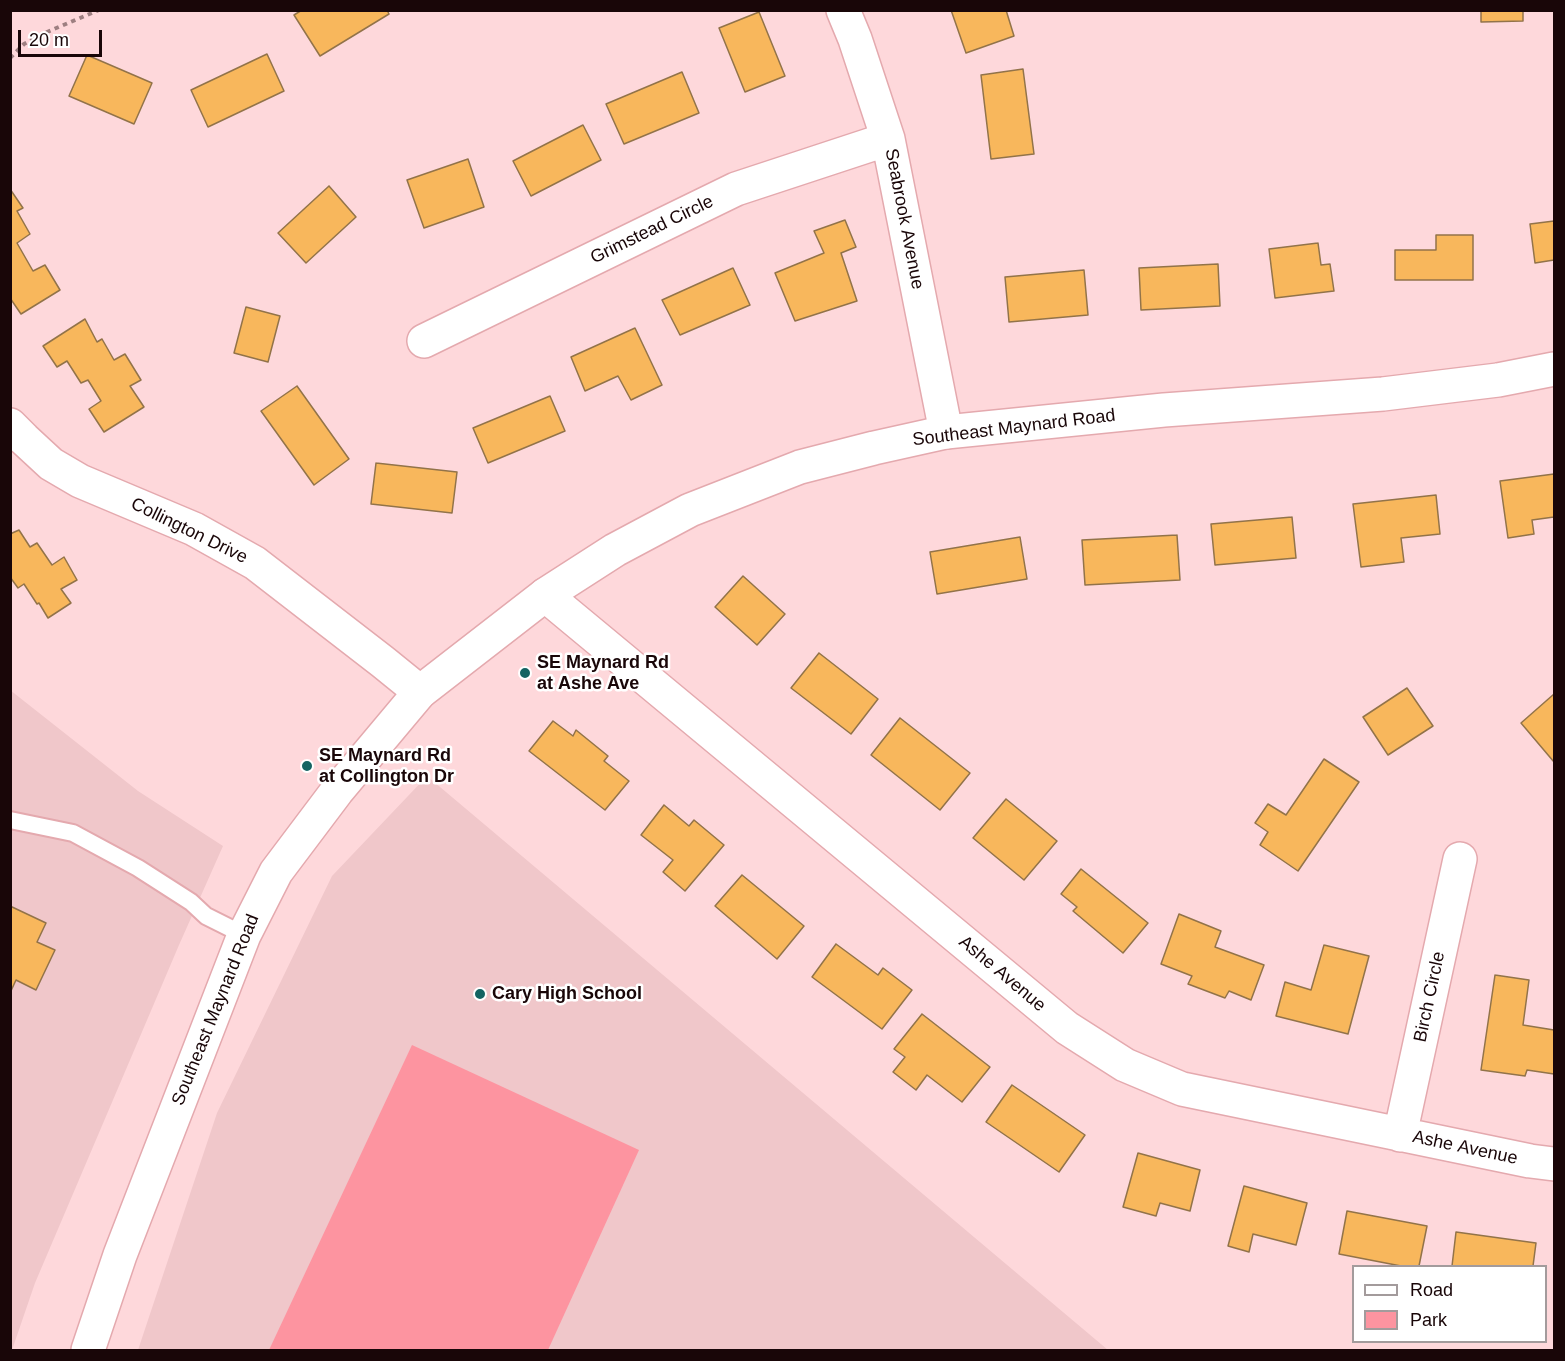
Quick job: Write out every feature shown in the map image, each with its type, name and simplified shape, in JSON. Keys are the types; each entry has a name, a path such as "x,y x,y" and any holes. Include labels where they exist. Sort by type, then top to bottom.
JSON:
{"street":[{"name":"Seabrook Avenue","path":"843,10 888,139 946,432"},
{"name":"Grimstead Circle","path":"424,341 736,189 888,139"},
{"name":"Southeast Maynard Road","path":"88,1350 120,1255 244,935 276,872 337,791 420,692 544,595 615,550 690,510 800,467 874,448 946,432 1164,410 1383,394 1498,380 1554,369"},
{"name":"Collington Drive","path":"10,424 51,464 81,481 194,529 255,563 420,692"},
{"name":"Ashe Avenue","path":"544,595 1067,1028 1125,1065 1182,1089 1400,1135 1554,1164"},
{"name":"Birch Circle","path":"1400,1135 1460,859"}],"lane":[{"path":"10,820 73,833 138,868 190,902 206,916 244,935"}],"path":[{"path":"10,58 24,44 99,10"}],"shaded area":[{"path":"10,690 138,791 223,846 35,1283 12,1350 10,1350"},
{"name":"Cary High School","path":"427,776 1108,1350 138,1350 217,1113 332,876"}],"green space":[{"path":"412,1045 639,1150 548,1350 269,1350"}],"building":[{"path":"302,10 387,10 389,14 320,56 294,15"},
{"path":"951,10 1006,10 1014,36 966,53"},
{"path":"1481,10 1523,10 1523,21 1481,22"},
{"path":"759,12 785,76 745,92 719,28"},
{"path":"267,54 284,91 208,127 191,90"},
{"path":"87,55 152,83 134,124 69,96"},
{"path":"1023,69 1034,154 991,159 981,75"},
{"path":"682,72 699,113 624,144 606,104"},
{"path":"583,125 601,160 531,196 513,161"},
{"path":"468,159 484,207 424,228 407,180"},
{"path":"329,186 356,217 306,263 278,233"},
{"path":"10,189 23,208 17,211 30,234 17,243 33,271 45,265 60,290 21,314 10,298"},
{"path":"845,220 856,247 841,253 857,301 795,321 775,273 824,253 814,231"},
{"path":"1554,221 1554,260 1535,263 1530,224"},
{"path":"1436,235 1473,235 1473,280 1395,280 1395,250 1436,250"},
{"path":"1318,243 1321,265 1330,264 1334,291 1275,298 1269,249"},
{"path":"1218,264 1220,306 1141,310 1139,268"},
{"path":"733,268 750,305 680,335 662,300"},
{"path":"1084,270 1088,315 1009,322 1005,277"},
{"path":"246,307 280,316 268,362 234,353"},
{"path":"85,319 97,342 102,339 114,360 125,354 141,380 130,386 144,407 104,432 89,409 101,401 88,380 81,383 67,361 57,367 43,346"},
{"path":"635,328 662,385 631,400 618,376 585,391 571,357"},
{"path":"297,386 349,459 314,485 261,411"},
{"path":"550,396 565,431 488,463 473,428"},
{"path":"376,463 457,472 452,513 371,504"},
{"path":"1554,474 1554,517 1532,520 1534,534 1508,538 1500,481"},
{"path":"1436,495 1440,534 1401,538 1404,562 1361,567 1353,504"},
{"path":"1292,517 1296,558 1215,565 1211,524"},
{"path":"19,530 30,547 37,543 52,565 64,557 77,580 61,589 71,603 48,618 24,584 18,588 10,577 10,534"},
{"path":"1177,535 1180,580 1085,585 1082,540"},
{"path":"1020,537 1027,579 937,594 930,552"},
{"path":"743,576 785,614 757,645 715,607"},
{"path":"819,653 878,699 851,734 791,688"},
{"path":"1407,688 1433,726 1388,755 1363,717"},
{"path":"1554,694 1554,762 1521,723"},
{"path":"900,718 970,773 940,810 871,755"},
{"path":"553,721 573,736 576,730 608,756 604,761 629,781 605,810 529,751"},
{"path":"1324,759 1359,782 1298,871 1260,845 1268,832 1255,823 1268,804 1286,815"},
{"path":"1006,799 1057,841 1024,880 973,838"},
{"path":"664,805 689,826 694,820 724,845 685,891 663,872 673,860 641,835"},
{"path":"1081,869 1148,923 1123,953 1073,911 1077,907 1061,894"},
{"path":"742,875 804,926 777,959 715,906"},
{"path":"10,906 46,923 37,942 55,950 36,990 16,980 10,993"},
{"path":"1179,914 1221,931 1215,947 1264,965 1251,1000 1229,991 1225,998 1188,984 1192,976 1161,964"},
{"path":"836,944 878,975 883,968 912,990 882,1029 812,977"},
{"path":"1324,945 1369,956 1348,1034 1276,1016 1285,982 1311,990"},
{"path":"1495,975 1529,980 1523,1025 1554,1030 1554,1074 1527,1070 1525,1076 1481,1070"},
{"path":"922,1014 990,1067 962,1102 927,1075 916,1090 893,1072 905,1057 894,1049"},
{"path":"1012,1085 1085,1135 1059,1172 986,1122"},
{"path":"1138,1153 1200,1170 1190,1211 1160,1203 1156,1216 1123,1207"},
{"path":"1244,1186 1307,1203 1296,1245 1253,1234 1249,1252 1228,1246"},
{"path":"1347,1211 1427,1226 1419,1265 1396,1265 1339,1254"},
{"path":"1456,1232 1536,1243 1533,1265 1452,1265"}],"place":[{"name":"SE Maynard Rd at Ashe Ave","path":"525,673"},
{"name":"SE Maynard Rd at Collington Dr","path":"307,766"},
{"name":"Cary High School","path":"480,994"}]}
